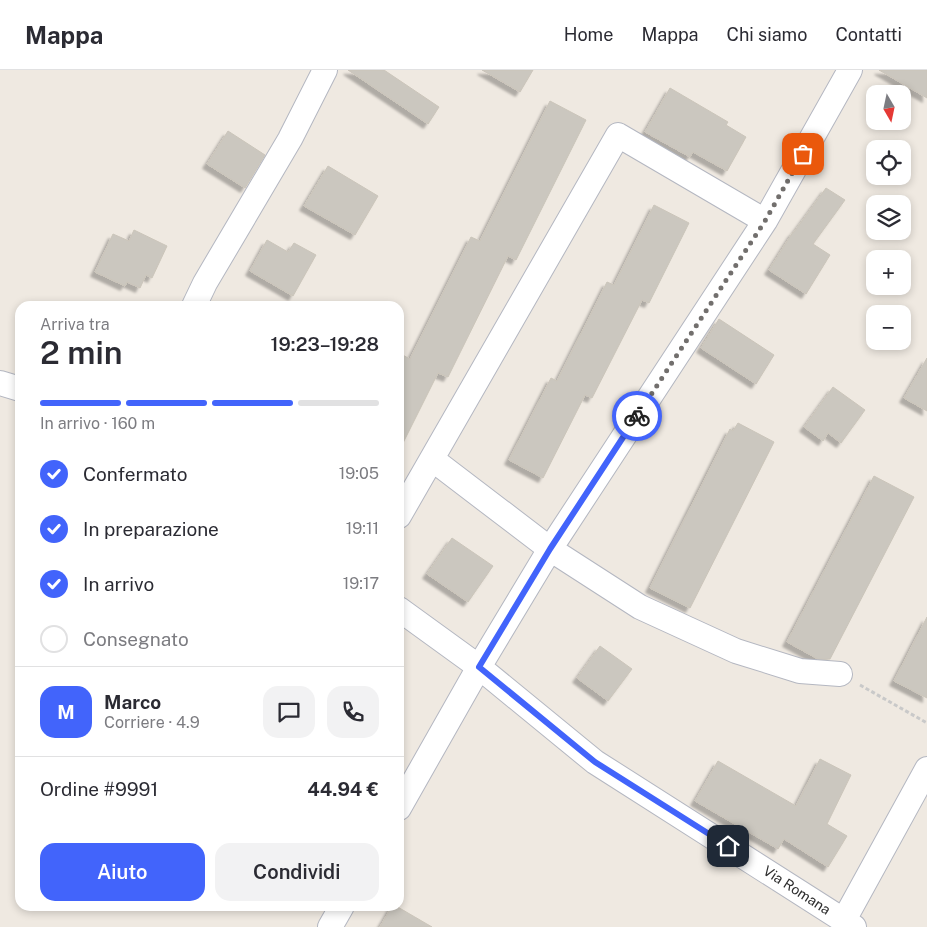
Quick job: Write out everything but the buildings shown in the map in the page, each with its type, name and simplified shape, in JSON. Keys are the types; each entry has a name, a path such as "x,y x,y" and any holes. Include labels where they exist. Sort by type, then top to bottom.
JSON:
{"street":[{"path":"196,301 290,139 325,70"},
{"path":"404,799 479,667 550,549 765,221 850,70"},
{"path":"404,507 618,135 765,221"},
{"path":"0,382 15,388"},
{"path":"432,459 550,549 640,606 736,651 800,671 840,674"},
{"name":"Via Romana","path":"404,613 479,667 595,762 849,924"},
{"path":"849,924 927,769"},
{"path":"330,927 339,911"}],"path":[{"path":"840,674 927,722"}],"way so far":[{"path":"637,416 765,221 803,154"}],"route":[{"path":"637,416 550,549 479,667 595,762 728,846"}]}
